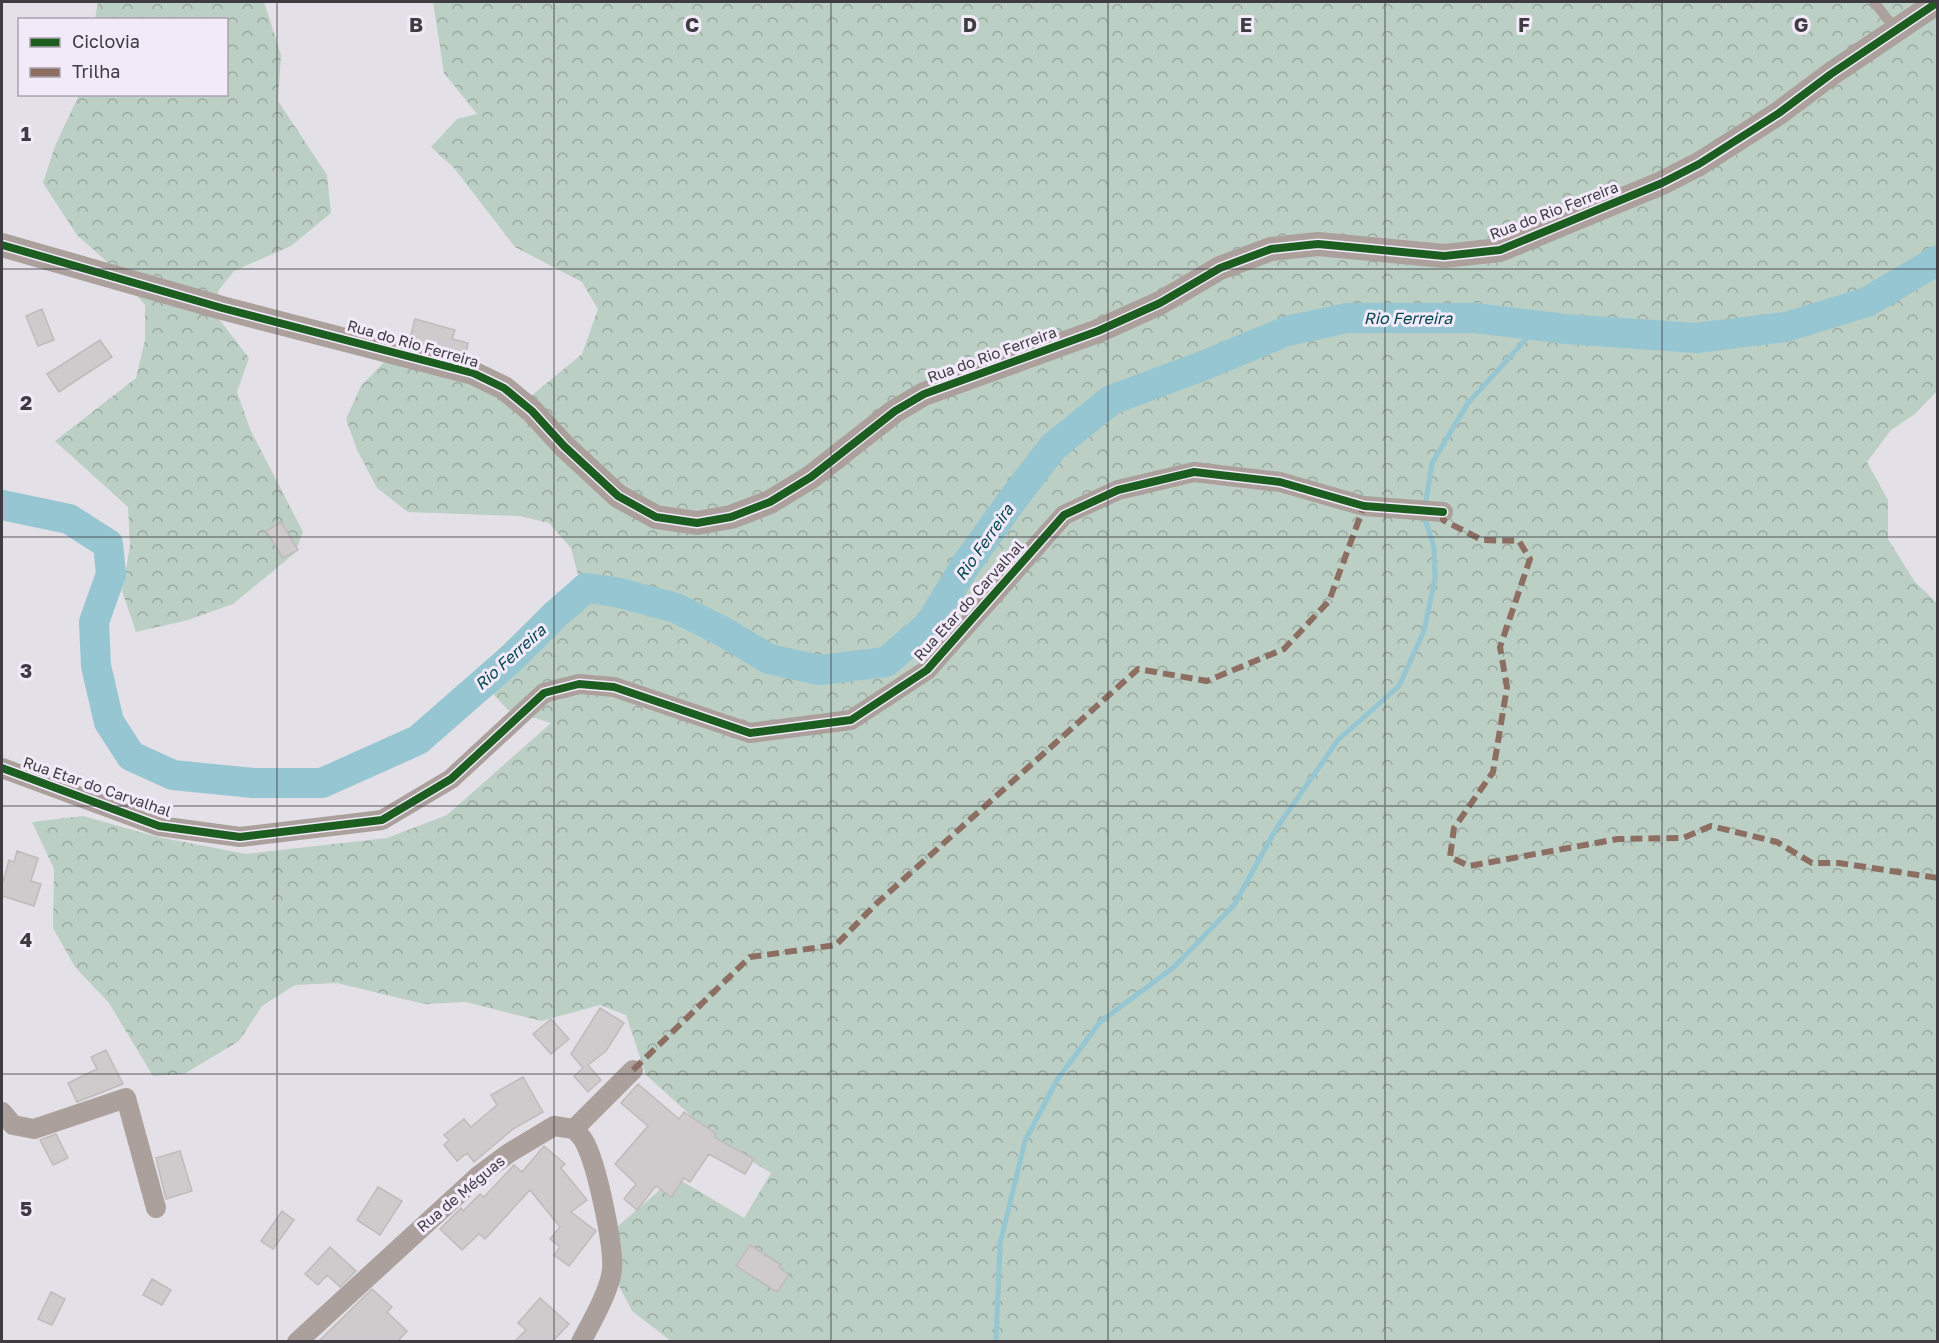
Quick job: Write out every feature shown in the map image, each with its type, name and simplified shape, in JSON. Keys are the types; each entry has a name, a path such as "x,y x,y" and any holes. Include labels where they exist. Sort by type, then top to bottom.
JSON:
{"street":[{"name":"Rua do Rio Ferreira","path":"2,245 211,304 473,373 504,388 532,411 564,446 618,496 656,517 698,524 731,517 770,502 811,477 895,411 924,394 1098,331 1160,303 1220,268 1272,249 1318,244 1444,256 1500,250 1551,230 1662,183 1699,164 1779,113 1831,74 1938,2"},
{"name":"Rua Etar do Carvalhal","path":"2,768 159,826 240,837 382,820 451,779 544,693 579,684 614,687 750,733 851,720 927,670 1064,514 1118,490 1194,472 1280,482 1364,506 1443,512"},
{"path":"581,1341 602,1299 612,1270 608,1229 596,1174 585,1143 574,1129 633,1070"},
{"path":"2,1112 13,1125 34,1129 126,1098 156,1208"},
{"name":"Rua de Méguas","path":"297,1341 477,1176 554,1126 574,1129"}],"lane":[{"path":"1874,2 1897,31"}],"green space":[{"path":"98,2 264,2 281,55 278,101 327,175 331,213 291,246 234,271 218,291 219,319 249,358 237,392 250,429 303,532 295,553 233,604 188,620 136,632 122,591 130,546 128,507 55,441 136,378 145,340 145,305 114,268 77,235 43,183 55,146 79,96 228,96 228,18 95,18"},
{"path":"433,2 1937,2 1937,391 1915,414 1891,430 1867,462 1888,500 1888,539 1915,582 1937,603 1937,1341 671,1341 632,1311 619,1286 618,1226 675,1177 744,1218 771,1173 718,1140 646,1075 626,1015 600,1005 541,1021 466,1002 424,1004 337,983 295,985 262,1006 239,1041 184,1074 153,1076 109,1003 75,967 53,928 54,869 32,822 83,816 158,837 246,854 387,838 447,815 551,723 508,710 474,673 578,575 571,548 549,523 520,516 408,512 377,488 357,450 346,419 361,386 385,361 438,373 525,401 582,354 598,309 582,282 515,247 454,168 431,147 457,119 477,114 444,73"}],"building":[{"path":"42,309 54,340 38,346 26,316"},
{"path":"415,319 455,330 452,339 468,343 465,356 409,342"},
{"path":"100,340 112,357 59,392 47,374"},
{"path":"281,522 298,550 283,558 266,531"},
{"path":"17,851 38,858 31,881 41,884 34,906 2,896 2,885 9,860 14,862"},
{"path":"600,1008 624,1023 606,1051 588,1065 601,1080 588,1092 574,1076 583,1068 571,1054"},
{"path":"551,1019 569,1039 551,1054 533,1034"},
{"path":"106,1050 123,1084 77,1102 68,1083 97,1069 91,1057"},
{"path":"523,1077 543,1112 513,1129 474,1162 467,1153 457,1161 444,1145 449,1140 444,1135 464,1119 471,1127 497,1105 491,1095"},
{"path":"638,1084 679,1119 684,1112 716,1134 714,1137 754,1159 745,1174 709,1154 690,1182 684,1178 671,1197 656,1186 637,1210 624,1199 636,1184 615,1164 648,1126 621,1103"},
{"path":"56,1134 68,1158 53,1165 40,1140"},
{"path":"544,1146 565,1164 561,1168 587,1200 571,1212 596,1231 569,1266 554,1255 560,1247 550,1239 560,1227 530,1190 485,1239 479,1234 462,1250 440,1229 461,1208 463,1211 480,1194 484,1197 514,1165 522,1172"},
{"path":"180,1151 192,1191 166,1199 156,1158"},
{"path":"378,1187 402,1201 380,1235 357,1220"},
{"path":"282,1211 294,1220 273,1249 261,1241"},
{"path":"750,1245 781,1265 779,1267 789,1275 777,1292 736,1266"},
{"path":"330,1247 356,1271 340,1287 327,1275 318,1285 305,1274"},
{"path":"152,1279 171,1290 162,1305 143,1295"},
{"path":"372,1289 392,1307 387,1312 407,1331 398,1341 319,1341"},
{"path":"51,1292 65,1299 52,1325 38,1319"},
{"path":"540,1298 569,1324 553,1341 515,1341 526,1330 518,1323"}],"waterway":[{"name":"Rio Ferreira","path":"2,505 69,519 108,544 111,574 94,622 96,666 109,722 131,756 173,775 253,783 322,783 418,740 514,656 586,588 616,592 676,608 722,631 769,659 819,670 886,662 930,624 965,566 1053,447 1111,400 1287,331 1347,318 1474,318 1566,329 1696,338 1786,327 1867,302 1938,260"},
{"path":"1426,501 1432,463 1468,403 1538,326"},
{"path":"996,1342 1000,1244 1025,1141 1057,1080 1100,1022 1174,967 1234,905 1276,829 1338,740 1399,686 1424,631 1435,579 1434,547 1426,522"}],"marked path":[{"path":"633,1070 750,957 836,945 877,903 1138,669 1207,681 1284,649 1329,601 1364,506"},
{"path":"1443,512 1443,520 1482,540 1519,541 1530,559 1500,647 1507,687 1493,772 1454,828 1450,857 1469,866 1618,839 1683,838 1711,826 1777,842 1812,863 1839,863 1938,878"}],"cycle path":[{"path":"2,245 222,308 473,373 504,388 532,411 564,446 618,496 656,517 697,523 731,517 770,502 811,477 895,411 924,394 1098,331 1160,303 1220,268 1271,249 1318,244 1444,256 1500,250 1662,183 1699,164 1779,113 1831,74 1938,2"},
{"path":"2,768 159,826 240,837 382,820 451,779 544,693 579,684 614,687 750,733 851,720 927,670 1064,515 1118,490 1194,472 1280,482 1364,506 1443,512"}]}
